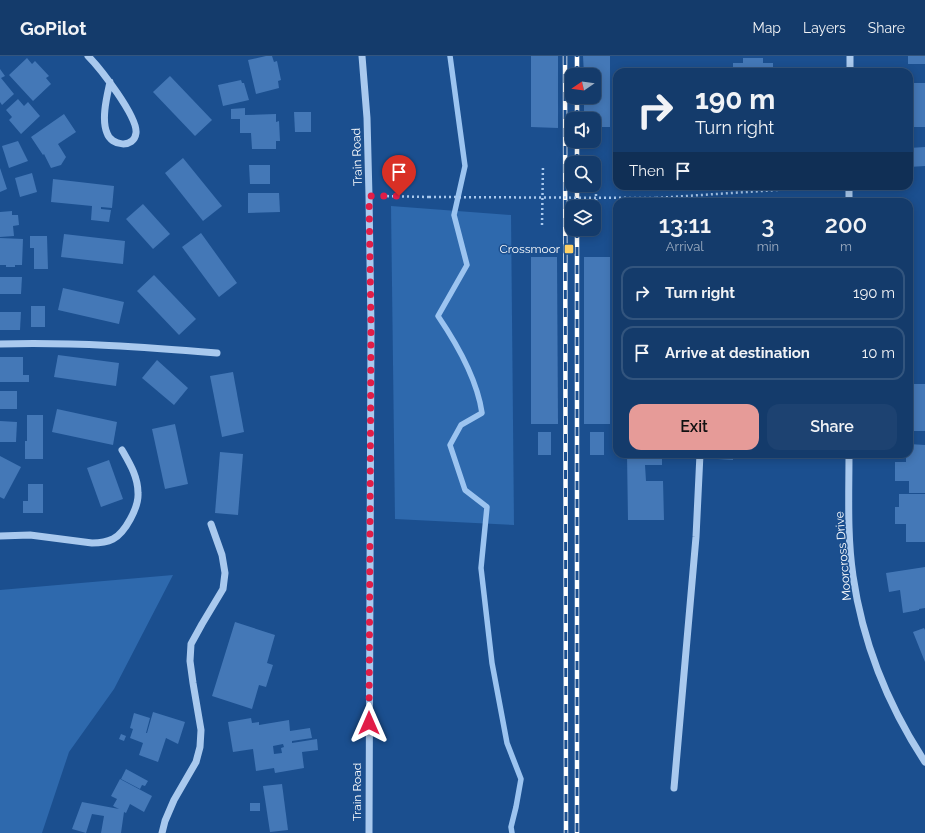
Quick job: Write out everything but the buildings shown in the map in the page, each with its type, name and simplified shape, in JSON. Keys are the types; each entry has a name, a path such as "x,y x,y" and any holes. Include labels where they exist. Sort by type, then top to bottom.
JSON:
{"street":[{"path":"88,56 110,82 125,106 136,128 136,134 133,141 129,143 124,144 113,142 109,139 106,133 106,111 110,82"},
{"name":"Train Road","path":"362,56 367,118 371,334 368,833"},
{"path":"850,56 850,68"},
{"path":"0,344 37,343 128,346 217,352"},
{"path":"0,536 30,535 92,543 102,543 115,538 123,530 132,516 139,494 134,472 122,450"},
{"path":"674,788 696,537 700,458"},
{"name":"Moorcross Drive","path":"849,458 849,510 853,575 864,632 882,683 896,714 925,762"},
{"path":"162,833 165,821 174,800 196,762 200,747 201,730 190,660 191,644 223,589 225,573 222,555 211,524"}],"path":[{"path":"542,165 542,225"},
{"path":"369,196 656,198 779,190"},
{"path":"596,192 596,198"}],"shaded area":[{"path":"391,206 511,215 514,525 395,519"},
{"path":"173,575 114,689 69,752 42,833 0,833 0,590"}],"waterway":[{"path":"450,56 465,166 454,215 467,265 438,316 452,338 471,374 476,387 482,413 461,425 450,445 465,490 487,507 481,568 492,663 507,743 521,779 511,827 512,833"}],"railway":[{"path":"565,56 566,833"},
{"path":"577,56 577,68"},
{"path":"577,104 577,112"},
{"path":"577,148 577,156"},
{"path":"577,192 577,200"},
{"path":"577,236 577,833"}],"place":[{"name":"Crossmoor","path":"569,249"}],"route":[{"path":"369,723 371,326 369,196 399,196"}]}
